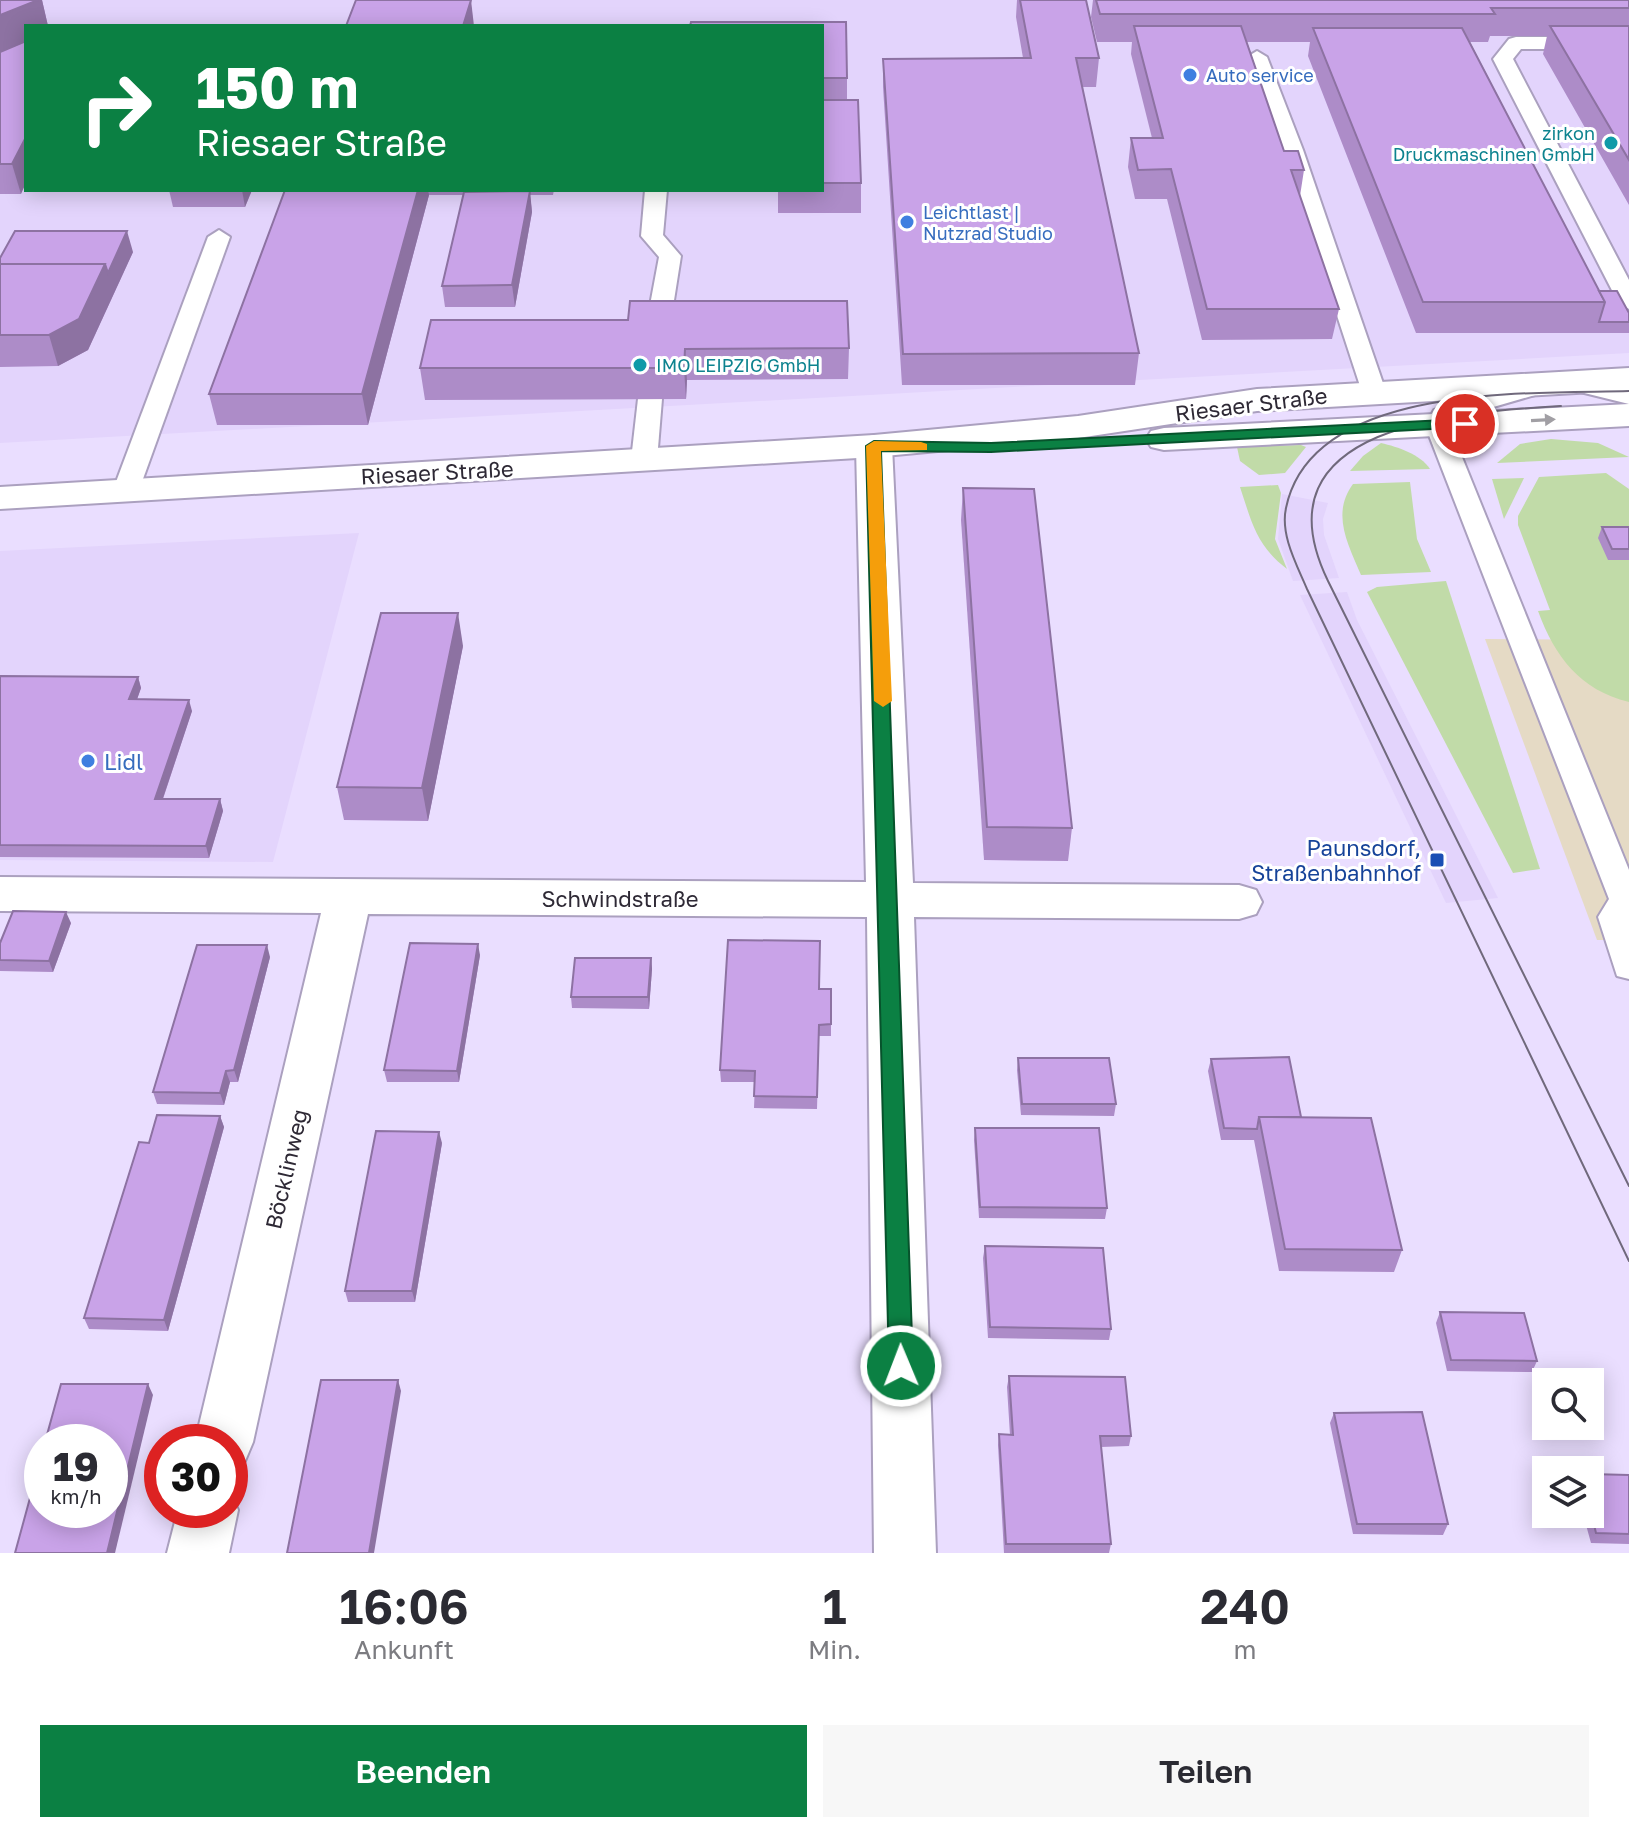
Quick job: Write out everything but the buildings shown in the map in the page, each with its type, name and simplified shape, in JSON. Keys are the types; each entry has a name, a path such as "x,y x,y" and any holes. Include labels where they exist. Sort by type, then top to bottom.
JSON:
{"street":[{"name":"Riesaer Straße","path":"0,498 874,446 1078,427 1257,400 1629,379"},
{"name":"Riesaer Straße","path":"874,446 991,448 1629,415"},
{"path":"874,446 890,900 905,1553"},
{"name":"Schwindstraße","path":"0,894 1239,902"},
{"name":"Böcklinweg","path":"228,1424 348,897"},
{"path":"198,1553 204,1528"}],"lane":[{"path":"1629,43 1516,43 1503,59 1629,302"},
{"path":"1257,57 1293,150 1374,392"},
{"path":"656,192 652,236 670,256 657,332"},
{"path":"126,490 219,237"},
{"path":"1629,397 1560,382 1450,412 1443,415 1437,425 1625,900 1614,917 1629,967"},
{"path":"644,460 650,399"}],"shaded area":[{"path":"0,0 1629,0 1629,353 0,443"},
{"path":"1282,494 1328,503 1323,519 1324,535 1339,578 1293,581 1278,539"},
{"path":"359,533 273,862 0,860 0,551"},
{"path":"1347,592 1357,620 1498,898 1446,903 1300,595"},
{"path":"1485,639 1629,640 1629,940 1597,940"}],"green space":[{"path":"1551,439 1598,443 1629,457 1497,463 1520,444"},
{"path":"1381,443 1415,455 1430,469 1350,471 1363,456"},
{"path":"1237,447 1306,447 1285,473 1259,475 1240,461"},
{"path":"1606,473 1629,489 1629,702 1612,697 1583,680 1552,643 1538,611 1550,610 1518,525 1518,516 1539,477"},
{"path":"1524,478 1504,519 1492,479"},
{"path":"1410,482 1417,539 1431,572 1361,575 1344,529 1342,518 1346,495 1353,484"},
{"path":"1278,485 1281,493 1275,539 1287,569 1262,542 1240,487"},
{"path":"1446,581 1540,869 1513,873 1367,592 1377,587"}],"tram line":[{"path":"1629,391 1484,396 1430,403 1380,416 1337,437 1304,467 1286,508 1285,518 1290,550 1307,589 1629,1261"},
{"path":"1561,406 1471,414 1423,423 1378,437 1342,458 1318,488 1312,529 1328,581 1629,1186"}],"slow traffic":[{"path":"883,701 874,446 921,447"}],"place":[{"name":"Auto service","path":"1190,75"},
{"name":"zirkon Druckmaschinen GmbH","path":"1611,143"},
{"name":"Leichtlast | Nutzrad Studio","path":"907,222"},
{"name":"IMO LEIPZIG GmbH","path":"640,365"},
{"name":"Lidl","path":"88,761"},
{"name":"Paunsdorf, Straßenbahnhof","path":"1437,860"}],"route":[{"path":"901,1366 889,872 874,446 991,448 1465,424"}]}
